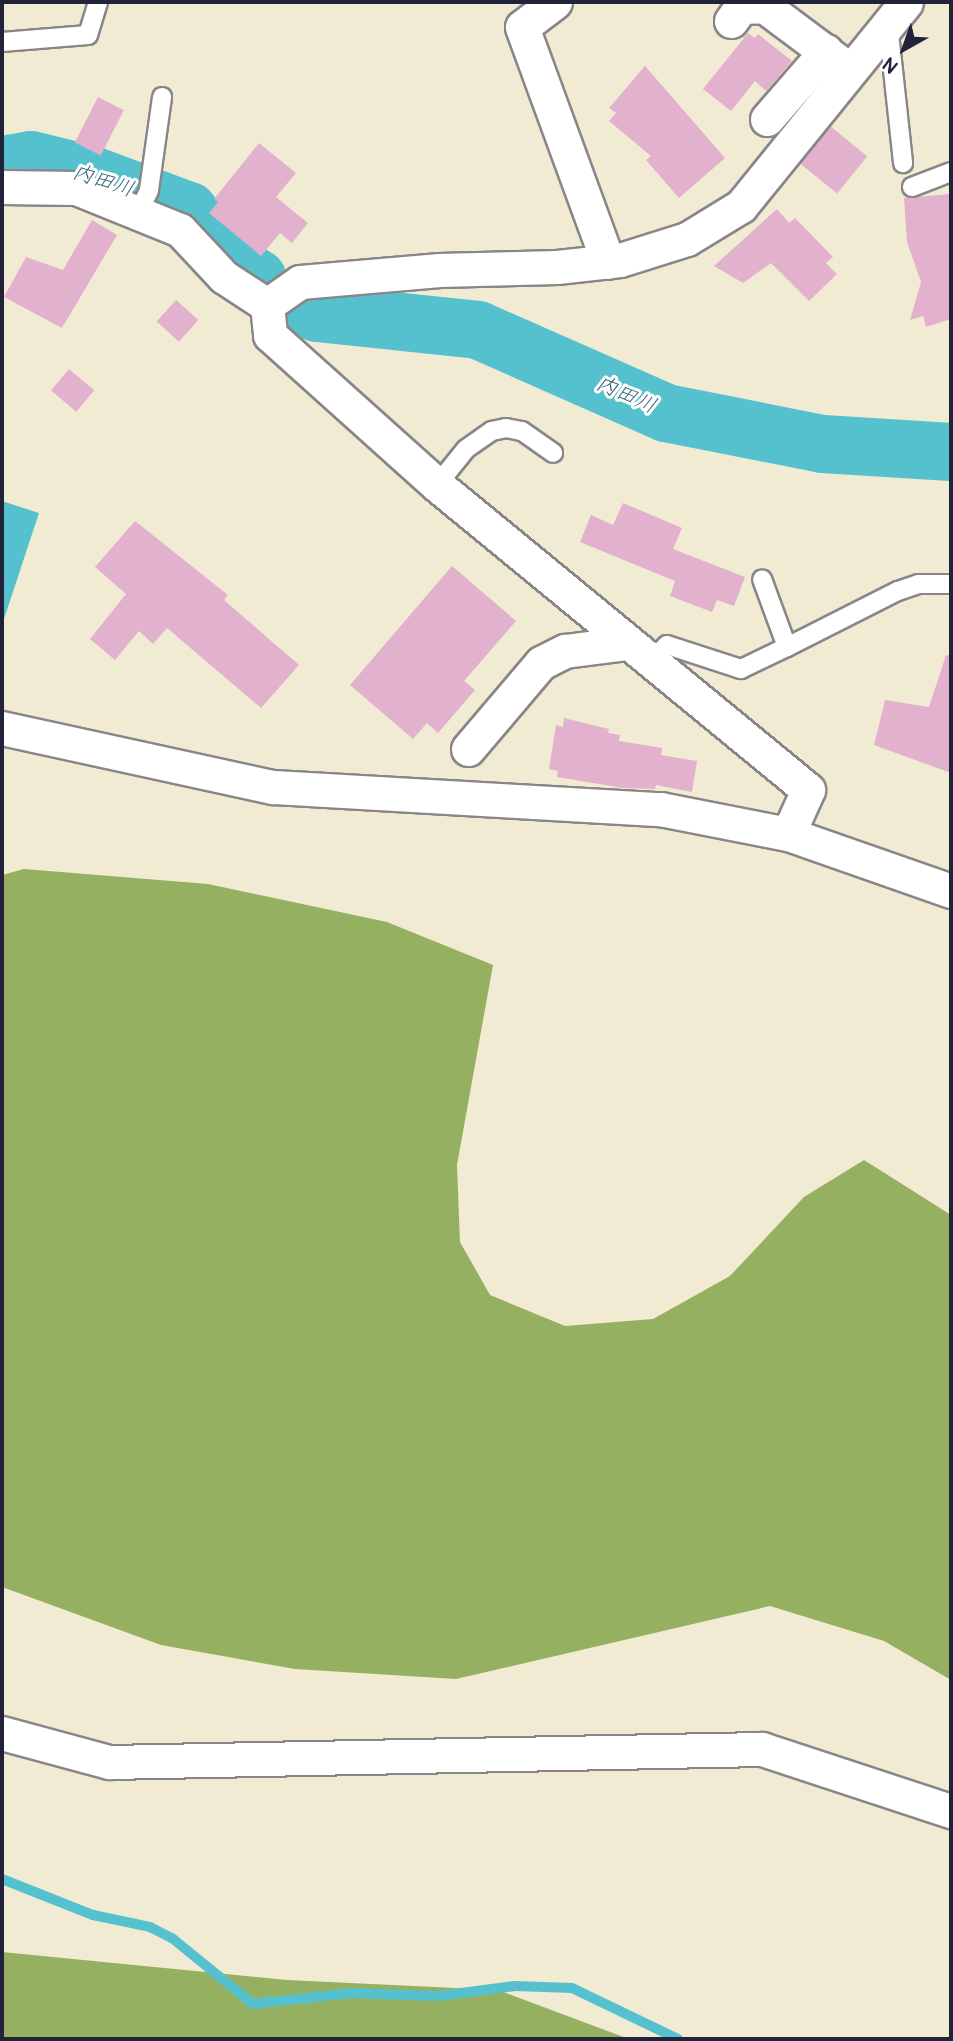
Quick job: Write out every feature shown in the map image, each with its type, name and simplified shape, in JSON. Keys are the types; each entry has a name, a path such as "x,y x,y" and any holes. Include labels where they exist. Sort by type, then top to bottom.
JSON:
{"street":[{"path":"555,2 522,27 608,261"},
{"path":"731,21 741,7 764,6 838,61"},
{"path":"767,119 897,13"},
{"path":"267,305 300,282 608,261 687,239 741,206 838,61"},
{"path":"2,187 76,188 143,202 180,230 224,277 267,305"},
{"path":"267,305 270,335 437,485 638,653 808,790 788,834"},
{"path":"468,749 541,663 565,651 638,653"},
{"path":"2,728 273,787 660,809 788,834 951,891"},
{"path":"2,1732 109,1762 762,1749 951,1811"}],"lane":[{"path":"2,42 88,35 98,2"},
{"path":"897,13 903,163"},
{"path":"143,202 162,97"},
{"path":"912,187 951,172"},
{"path":"437,485 466,449 492,431 522,431 553,453"},
{"path":"762,579 786,647"},
{"path":"638,653 667,645 741,669 898,591 918,584 951,584"}],"green space":[{"path":"24,869 208,884 387,922 493,965 457,1165 460,1242 490,1295 565,1326 653,1319 730,1276 804,1197 864,1160 951,1215 951,1680 884,1641 770,1606 456,1679 295,1669 161,1645 2,1587 2,875"},
{"path":"2,1952 287,1980 498,1990 629,2039 2,2039"}],"water":[{"path":"2,501 39,513 2,625"}],"building":[{"path":"748,33 755,38 758,34 792,61 766,91 755,81 731,111 703,89"},
{"path":"645,66 725,158 679,198 646,160 651,156 609,121 616,113 609,108"},
{"path":"98,97 124,110 101,156 75,142"},
{"path":"830,126 867,156 837,194 800,163"},
{"path":"259,143 296,173 276,197 308,223 292,243 280,233 261,256 209,213 218,202 214,199"},
{"path":"951,194 951,319 926,327 923,316 910,320 921,282 907,242 904,198"},
{"path":"777,209 789,223 795,218 833,257 826,263 837,274 809,301 771,263 743,283 714,266"},
{"path":"92,220 117,235 62,328 4,297 26,257 63,270"},
{"path":"176,300 198,320 179,342 157,322"},
{"path":"69,369 94,390 76,412 51,390"},
{"path":"623,503 682,528 673,549 745,577 734,606 717,600 712,612 670,596 675,581 580,542 591,515 613,525"},
{"path":"135,521 228,595 224,600 299,665 261,708 167,628 153,644 139,631 115,660 90,639 126,594 95,567"},
{"path":"452,566 516,621 464,681 475,690 438,733 427,723 413,739 350,685"},
{"path":"946,655 951,656 951,773 874,745 885,700 929,707"},
{"path":"564,718 609,729 608,733 620,735 619,741 662,748 661,755 697,761 692,792 656,785 655,789 623,788 557,777 558,771 549,769 556,725 563,727"}],"waterway":[{"name":"内田川","path":"2,165 31,160 92,175 189,211 224,258 257,278"},
{"name":"内田川","path":"310,309 317,313 478,330 666,413 823,444 951,452"},
{"path":"2,1879 93,1915 150,1927 172,1938 253,2004 351,1993 438,1996 515,1986 572,1988 678,2039"}]}
